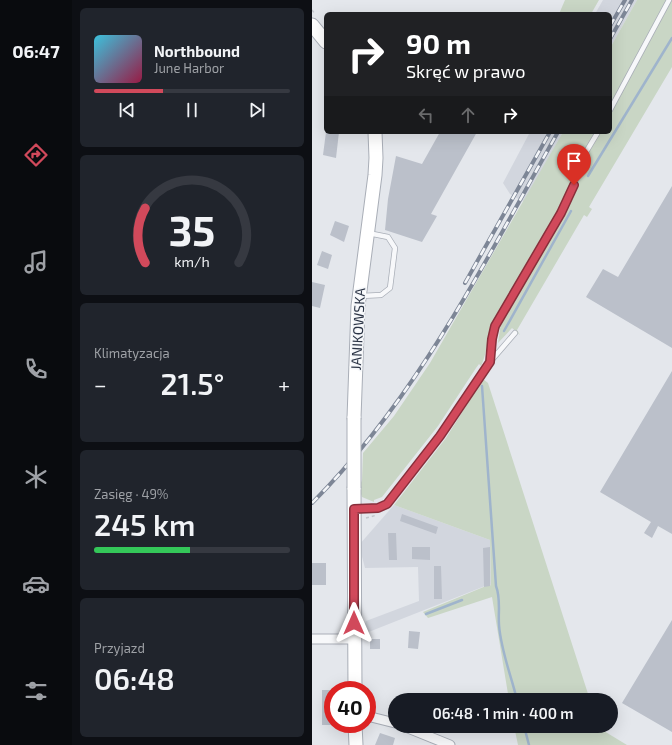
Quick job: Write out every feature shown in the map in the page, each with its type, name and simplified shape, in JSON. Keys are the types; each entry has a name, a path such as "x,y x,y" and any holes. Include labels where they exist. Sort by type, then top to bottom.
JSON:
{"street":[{"path":"312,25 324,40"},
{"name":"JANIKOWSKA","path":"355,681 354,418 359,296 376,158 375,134"},
{"path":"312,639 355,639"},
{"path":"376,718 388,721"},
{"path":"356,733 356,745"},
{"path":"420,733 450,745"}],"lane":[{"path":"612,106 669,0"},
{"path":"490,362 495,326 561,213 574,185 583,157 597,134"},
{"path":"359,296 381,295 390,288 394,248 388,237 366,233"},
{"path":"354,509 378,508 387,504 440,436 490,362 515,333"}],"shaded area":[{"path":"603,0 637,0 612,44 612,12 596,12"},
{"path":"529,134 562,134 524,202 510,194 503,183"},
{"path":"394,505 490,540 491,584 490,586 485,586 361,635 366,621 419,601 418,567 365,568 359,545"}],"green space":[{"path":"565,0 599,0 592,12 560,12"},
{"path":"637,0 672,0 672,67 589,207 592,209 587,217 584,215 517,330 520,335 512,328 498,343 500,329 492,325 485,356 481,366 479,364 476,368 438,426 382,497 374,500 374,502 362,497 359,488 362,480 363,453 394,416 430,363 562,134 612,134 612,44"},
{"path":"483,379 488,383 588,693 508,693 492,597 428,618 423,612 486,586 490,586 491,584 490,540 394,505 446,438"},
{"path":"515,733 607,733 627,745 518,745"}],"building":[{"path":"326,134 339,134 336,158 323,155"},
{"path":"439,134 476,134 431,214 437,216 422,242 385,230 388,199 396,156 422,164"},
{"path":"672,186 672,348 586,297 603,269 618,277"},
{"path":"335,221 349,226 344,242 330,235"},
{"path":"322,251 332,255 328,269 317,265"},
{"path":"312,282 325,285 320,308 312,306"},
{"path":"672,371 672,534 658,526 652,538 644,533 651,522 600,492"},
{"path":"402,514 438,527 436,534 400,521"},
{"path":"388,533 396,533 397,560 389,560"},
{"path":"412,547 430,547 430,560 412,559"},
{"path":"490,547 490,586 484,587 483,548"},
{"path":"312,563 326,563 326,585 312,585"},
{"path":"434,566 441,566 442,599 434,599"},
{"path":"672,620 672,732 622,703"},
{"path":"409,631 420,632 418,649 408,648"},
{"path":"370,639 380,639 380,649 370,649"},
{"path":"322,690 324,690 324,725 322,725"},
{"path":"380,733 395,738 393,745 375,745"}],"waterway":[{"path":"588,176 672,38"},
{"path":"504,331 571,211"},
{"path":"482,386 496,586 499,601 500,635 515,693"},
{"path":"426,614 462,600"},
{"path":"526,733 529,745"}],"railway":[{"path":"612,23 625,0"},
{"path":"612,35 632,0"},
{"path":"465,283 549,134"},
{"path":"312,503 350,462 385,418 417,373 476,278 557,134"}],"route":[{"path":"354,623 354,509 372,509 382,507 387,504 446,428 475,382 490,362 495,326 561,213 574,185"}]}
